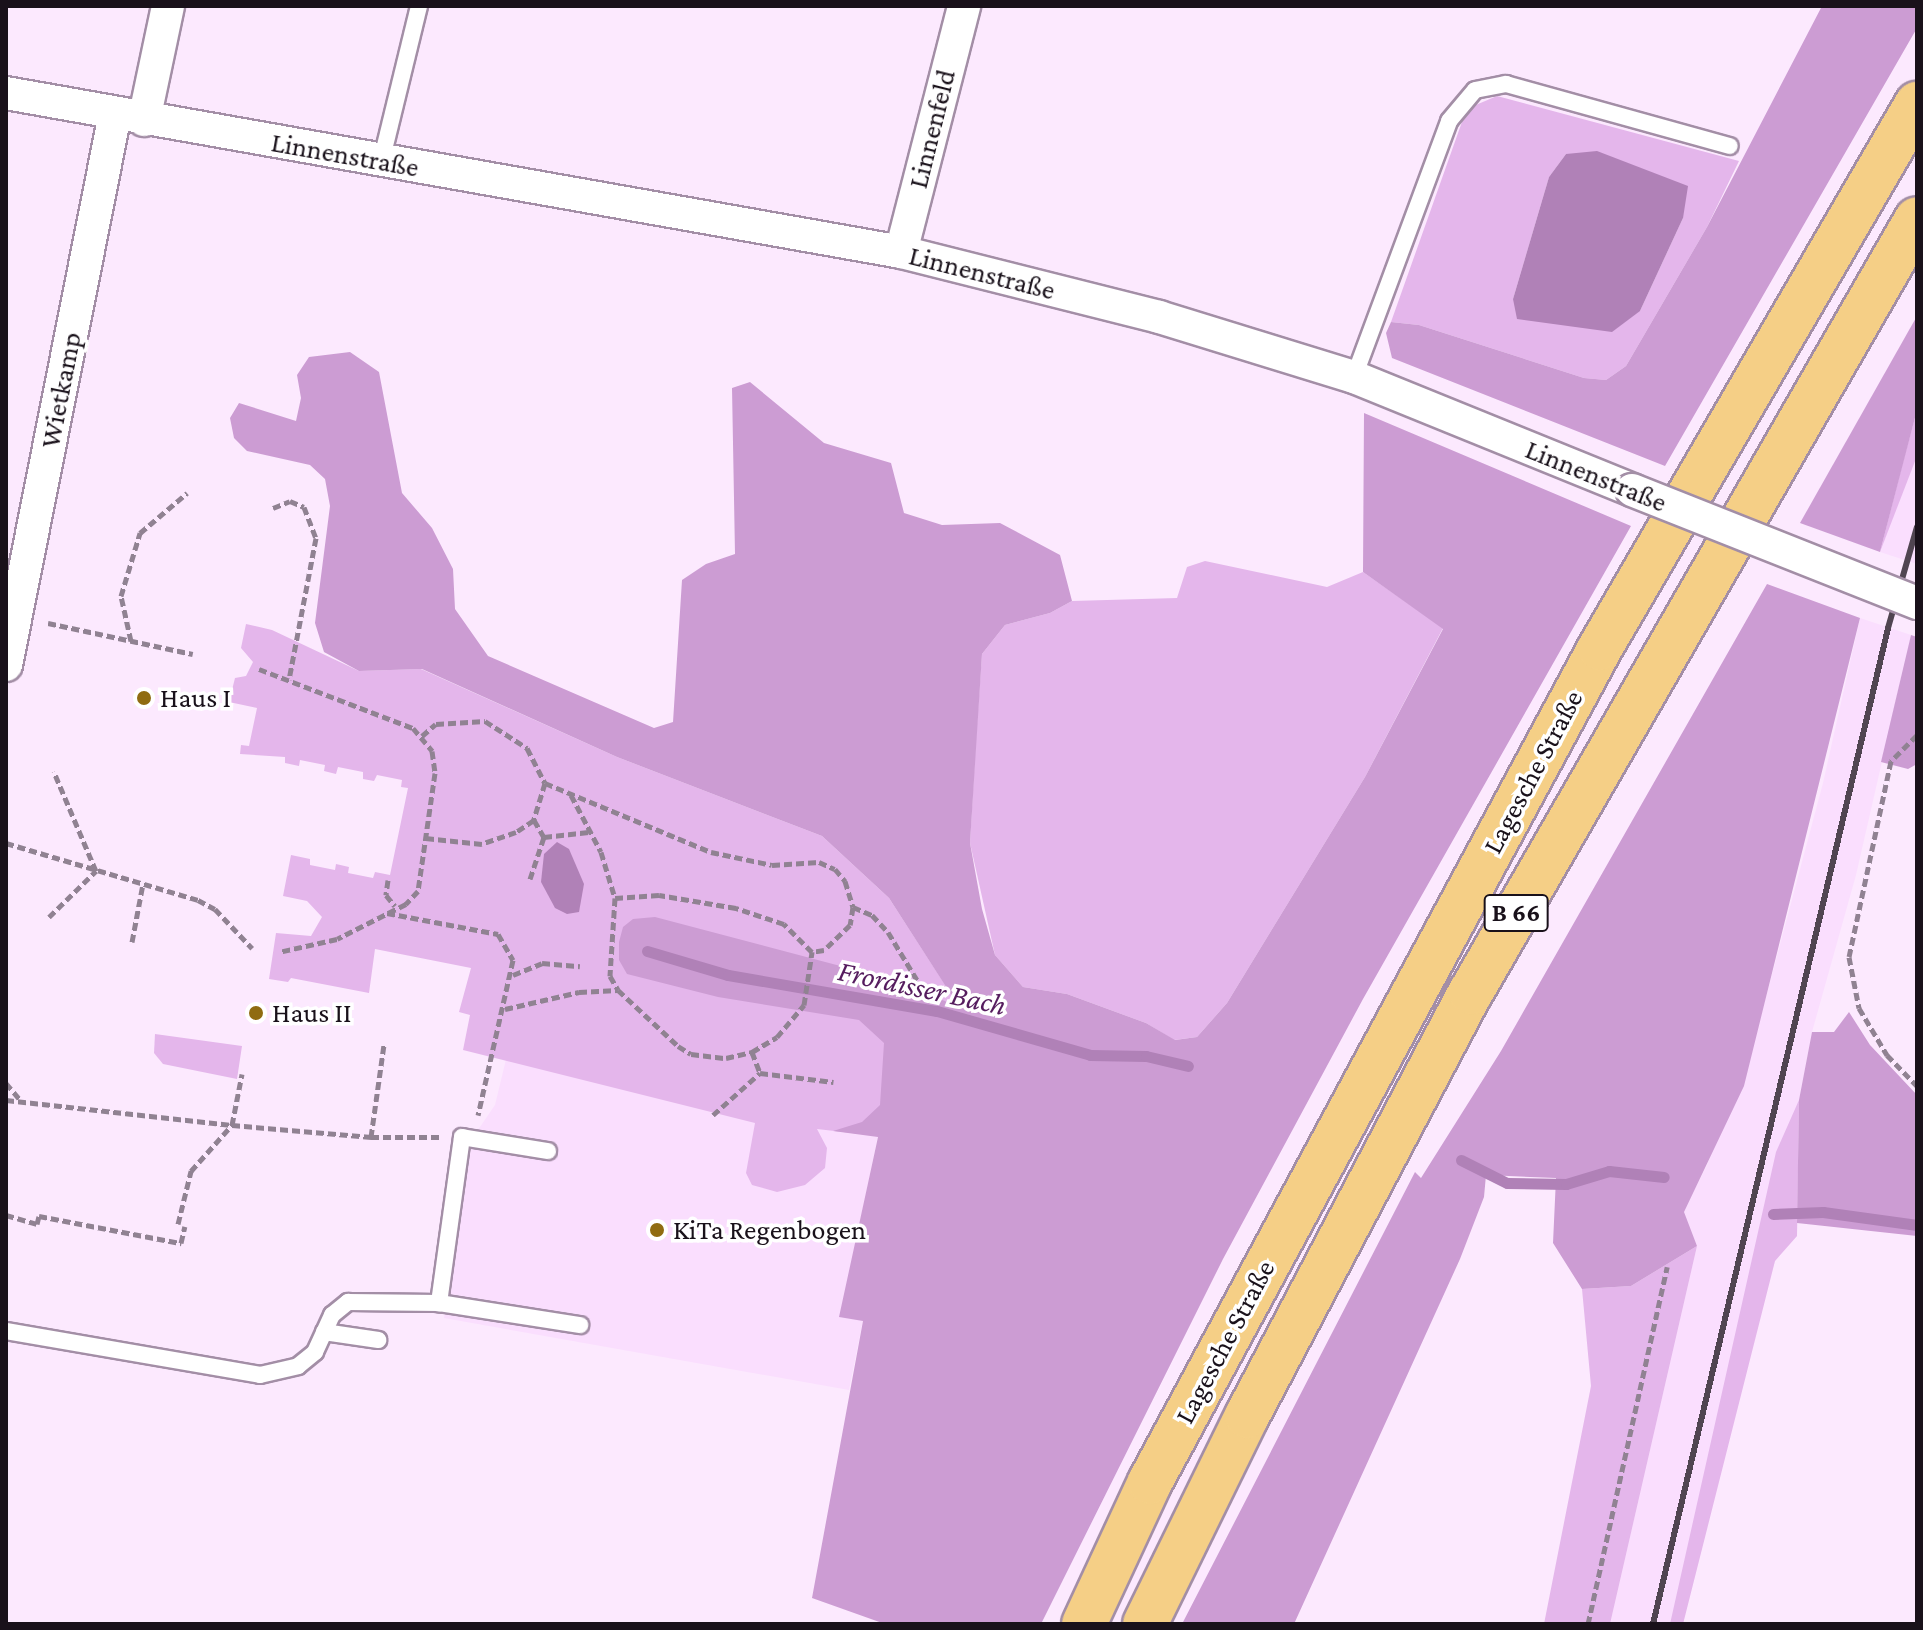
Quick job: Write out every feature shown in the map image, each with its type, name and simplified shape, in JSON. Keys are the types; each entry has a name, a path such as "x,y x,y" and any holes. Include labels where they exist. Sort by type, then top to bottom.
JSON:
{"highway":[{"name":"Lagesche Straße","path":"1084,1624 1150,1482 1600,648 1917,104"},
{"name":"Lagesche Straße","path":"1145,1624 1247,1416 1471,992 1917,219"}],"street":[{"name":"Wietkamp","path":"6,665 130,117 168,6"},
{"name":"Linnenfeld","path":"901,252 964,6"},
{"name":"Linnenstraße","path":"6,93 901,252 1159,317 1354,377 1917,603"}],"lane":[{"path":"381,162 419,6"},
{"path":"1354,377 1449,121 1475,90 1506,84 1730,146"},
{"path":"439,1303 462,1137 548,1151"},
{"path":"6,1331 260,1375 298,1366 315,1352 332,1315 348,1302 439,1303 580,1325"},
{"path":"324,1332 378,1340"}],"path":[{"path":"131,641 121,596 140,533 187,493"},
{"path":"273,508 290,501 304,507 316,538 289,679"},
{"path":"15,617 193,654"},
{"path":"259,669 422,736 432,751 435,773 418,891 406,904 395,906 337,939 279,952"},
{"path":"422,736 436,724 485,721 527,748 545,783 571,794 733,858 772,865 819,862 835,869 845,881 853,907 850,925 838,940 812,952"},
{"path":"1917,735 1891,761 1849,957 1859,1008 1887,1055 1917,1086"},
{"path":"54,772 96,871"},
{"path":"530,879 544,837 534,820 545,783"},
{"path":"571,794 612,878 615,898 609,966 618,990 691,1054 726,1058 752,1052 788,1028 804,1005 812,952"},
{"path":"425,838 482,844 534,820"},
{"path":"544,837 589,832"},
{"path":"6,843 215,909 252,948"},
{"path":"49,917 96,871"},
{"path":"388,880 386,895 395,906"},
{"path":"132,942 143,884"},
{"path":"615,898 659,895 736,908 784,924 812,952"},
{"path":"853,907 872,915 888,932 925,993"},
{"path":"6,1100 371,1137 462,1137 484,1104 513,960 498,934 387,913"},
{"path":"512,976 542,963 580,966"},
{"path":"504,1009 541,998 618,990"},
{"path":"371,1137 384,1045"},
{"path":"752,1052 760,1073"},
{"path":"713,1115 760,1073 833,1082"},
{"path":"6,1215 37,1224 39,1216 181,1243 191,1171 232,1125 242,1074"},
{"path":"6,1083 22,1103"},
{"path":"1588,1624 1667,1267"}],"shaded area":[{"path":"1822,6 1917,6 1917,28 1665,466 1392,358 1386,333 1391,322 1419,325 1584,378 1606,380 1626,366 1707,227"},
{"path":"1497,96 1739,161 1707,227 1626,366 1606,380 1584,378 1419,325 1391,322 1463,119 1471,107","holes":["1566,154 1683,218 1640,311 1513,299 1549,177"]},
{"path":"1597,151 1688,186 1683,218 1640,311 1612,332 1517,319 1513,299 1549,177 1566,154"},
{"path":"1917,316 1917,410 1880,552 1800,523"},
{"path":"350,352 379,372 402,493 432,528 453,569 455,609 488,656 654,728 673,722 682,580 706,564 735,554 732,388 750,382 824,443 891,463 904,513 942,525 1000,523 1060,555 1072,601 1050,613 1005,625 982,654 970,843 982,909 995,955 1023,987 1067,994 1146,1023 1175,1040 1197,1037 1227,1003 1365,777 1443,629 1363,572 1364,413 1631,526 1363,999 1223,1259 1041,1624 885,1624 812,1598 863,1321 839,1317 878,1137 833,1131 862,1122 880,1105 884,1043 859,1020 718,997 627,974 619,960 619,942 623,927 633,919 655,917 897,981 959,1007 889,898 822,836 617,757 422,669 359,671 324,652 315,623 330,506 325,479 310,465 247,451 234,438 230,418 239,403 296,421 301,398 297,375 309,357"},
{"path":"1917,410 1917,564 1880,552"},
{"path":"1917,410 1917,456 1880,552 1904,458"},
{"path":"1205,561 1327,587 1363,572 1443,628 1365,777 1227,1003 1197,1037 1174,1040 1146,1023 1067,994 1023,987 995,955 970,843 976,738 982,654 1005,625 1050,613 1072,601 1177,598 1187,567"},
{"path":"1767,584 1860,618 1744,1086 1684,1212 1697,1246 1631,1286 1582,1289 1553,1243 1556,1178 1486,1175 1484,1197 1460,1259 1294,1624 1182,1624 1415,1172 1421,1178 1501,1051"},
{"path":"1860,618 1911,635 1856,875 1812,1032 1799,1100 1797,1236 1775,1261 1760,1311 1683,1624 1610,1624 1697,1246 1683,1212 1707,1165 1757,1031 1823,783"},
{"path":"246,624 272,630 359,671 421,669 617,757 822,836 889,898 960,1008 878,1136 817,1129 827,1148 825,1168 805,1185 777,1192 752,1185 746,1173 755,1123 463,1050 470,1015 459,1012 471,968 375,949 369,993 291,978 288,982 269,979 276,933 311,936 322,917 307,901 283,896 291,855 310,859 310,865 335,870 336,864 349,867 348,873 373,878 375,872 390,875 408,788 401,787 402,780 377,775 374,781 363,779 363,772 338,767 336,774 324,771 325,765 300,760 299,766 285,763 285,757 240,754 241,745 249,746 257,708 229,702 235,678 246,676 253,662 241,648"},
{"path":"1911,635 1917,637 1917,764 1908,769 1881,762"},
{"path":"557,842 569,849 584,884 579,912 567,914 555,908 541,882 544,854"},
{"path":"1849,1012 1870,1045 1917,1095 1917,1236 1797,1223 1799,1100 1812,1032 1834,1032"},
{"path":"155,1034 242,1046 237,1079 163,1064 154,1053"},
{"name":"KiTa Regenbogen","path":"509,1047 878,1136 840,1317 863,1320 849,1390 444,1318 469,1143 495,1105"},
{"path":"1799,1100 1797,1236 1775,1261 1683,1624 1670,1624 1776,1152"},
{"path":"1697,1246 1610,1624 1544,1624 1591,1386 1582,1289 1631,1286"}],"waterway":[{"name":"Frordisser Bach","path":"647,951 728,975 937,1011 1090,1055 1146,1056 1188,1066"},
{"name":"Frordisser Bach","path":"1461,1160 1507,1183 1566,1184 1609,1171 1664,1177"},
{"name":"Frordisser Bach","path":"1773,1214 1823,1212 1917,1225"}],"railway":[{"path":"1653,1624 1888,628 1917,527"}],"place":[{"name":"Haus I","path":"144,698"},
{"name":"Haus II","path":"256,1013"},
{"name":"KiTa Regenbogen","path":"657,1230"}]}
